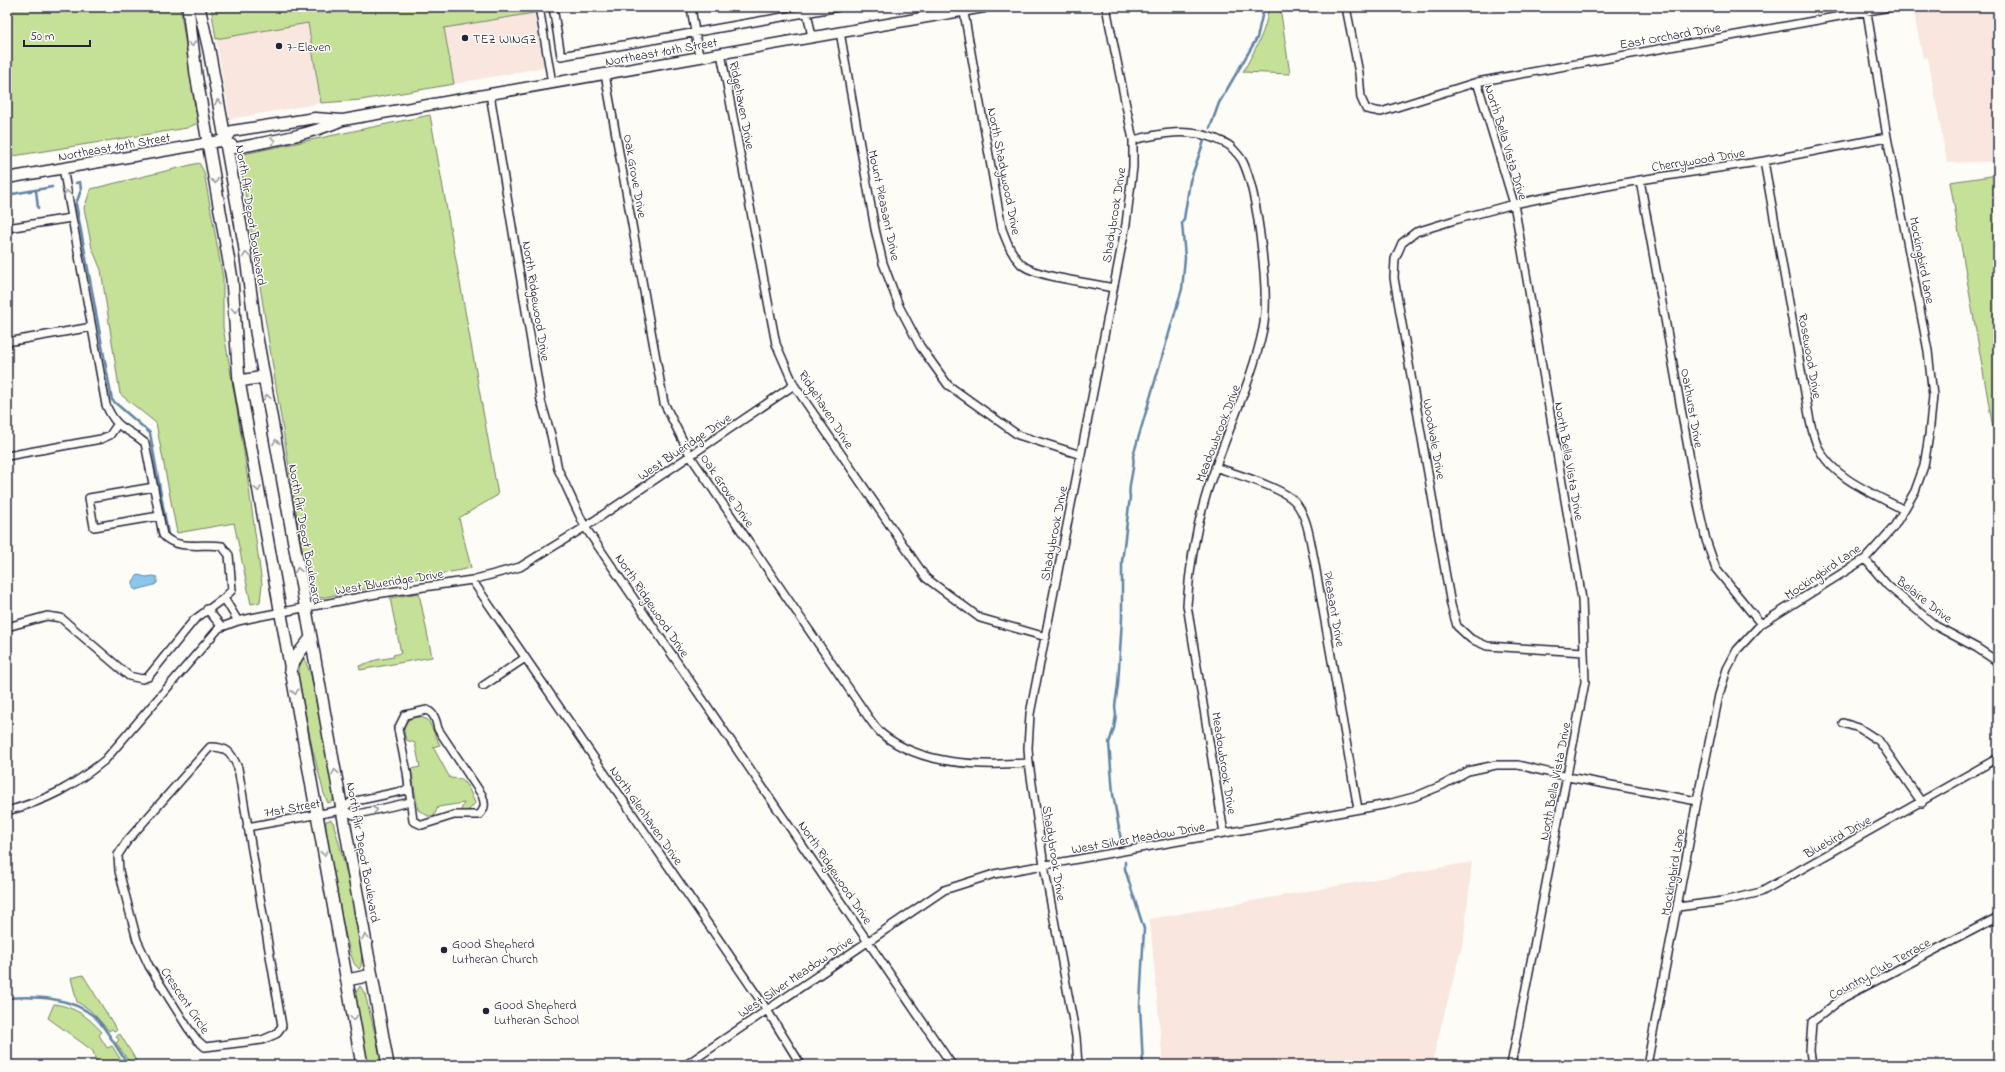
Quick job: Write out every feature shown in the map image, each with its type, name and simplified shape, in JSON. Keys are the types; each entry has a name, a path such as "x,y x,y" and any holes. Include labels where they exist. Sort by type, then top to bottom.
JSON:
{"main road":[{"path":"188,7 194,58 232,279 240,381 280,613 362,1065"},
{"name":"North Air Depot Boulevard","path":"199,7 209,50 226,140 244,242 253,313 264,377 388,1065"},
{"name":"Northeast 10th Street","path":"226,140 235,148 318,131 343,120 963,9 984,7"},
{"name":"Northeast 10th Street","path":"7,178 226,140 232,131 299,119 315,118 343,120"},
{"path":"240,381 264,377"},
{"path":"290,669 299,653 311,638"},
{"path":"347,980 372,975"}],"street":[{"path":"539,7 552,83"},
{"path":"553,7 561,56 695,33 807,10 839,7"},
{"path":"691,7 699,57"},
{"name":"Shadybrook Drive","path":"1078,1065 1076,1037 1044,866 1028,748 1030,714 1126,224 1133,167 1133,140 1106,7"},
{"name":"North Bella Vista Drive","path":"1346,7 1359,73 1361,98 1366,109 1381,112 1477,82 1514,204 1582,599 1585,682 1568,777 1511,1065"},
{"name":"East Orchard Drive","path":"1477,82 1890,7"},
{"name":"North Shadywood Drive","path":"963,9 1002,229 1010,251 1022,265 1038,272 1113,288"},
{"path":"807,10 812,37"},
{"name":"Mockingbird Lane","path":"1647,1065 1697,802 1719,695 1727,669 1737,650 1761,624 1865,559 1892,528 1904,510 1915,491 1924,466 1932,396 1928,351 1887,137 1867,12"},
{"name":"Mount Pleasant Drive","path":"840,32 875,229 883,263 899,306 920,346 948,385 1018,435 1080,455"},
{"name":"Ridgehaven Drive","path":"721,53 776,344 794,385 926,578 980,618 1046,637"},
{"name":"Oak Grove Drive","path":"605,74 664,403 691,457 858,702 881,733 902,747 921,755 955,761 993,765 1029,764"},
{"name":"North Ridgewood Drive","path":"490,94 541,401 552,435 558,469 585,527 952,1065"},
{"name":"Meadowbrook Drive","path":"1133,140 1180,132 1203,134 1229,145 1243,161 1252,191 1261,246 1264,283 1264,327 1252,375 1215,467 1204,504 1189,574 1187,605 1224,833"},
{"name":"Cherrywood Drive","path":"1514,204 1640,180 1764,161 1887,137"},
{"name":"Rosewood Drive","path":"1764,161 1810,421 1818,447 1828,461 1845,478 1904,510"},
{"path":"7,627 47,616 61,618 129,676 142,679 148,677 194,620 224,598 232,590 229,554 222,546 209,544 181,545 169,541 163,535 145,443 136,435 117,425 111,417 106,405 63,168"},
{"name":"Oakhurst Drive","path":"1640,180 1698,509 1706,540 1716,569 1761,624"},
{"name":"Woodvale Drive","path":"1514,204 1416,232 1402,243 1395,259 1394,278 1450,597 1457,626 1471,639 1487,646 1584,652"},
{"path":"7,228 71,218"},
{"path":"7,342 92,327"},
{"name":"West Blueridge Drive","path":"7,811 36,803 60,792 83,778 105,760 200,648 222,627 238,621 376,594 472,580 520,566 546,553 691,457 794,385"},
{"path":"7,456 101,439 110,434 117,425"},
{"name":"Pleasant Drive","path":"1215,467 1282,492 1296,503 1306,523 1314,559 1358,809"},
{"path":"154,487 89,498 94,527 159,516"},
{"name":"Belaire Drive","path":"1865,559 1888,586 1936,626 1977,648 1998,662"},
{"name":"North Glenhaven Drive","path":"472,580 767,1010 801,1065"},
{"path":"224,598 238,621"},
{"path":"207,609 222,627"},
{"path":"483,686 525,658"},
{"path":"427,710 431,712 435,718 438,729 482,795 485,802 484,810 479,814 454,815 422,825 413,821 410,802 398,729 405,715 427,710"},
{"path":"1843,723 1859,728 1879,741 1922,802"},
{"name":"Crescent Circle","path":"210,747 223,747 232,754 238,768 247,827 282,1026 276,1034 262,1040 205,1047 197,1040 188,1028 149,966 137,940 119,871 118,855 127,841 210,747"},
{"name":"Bluebird Drive","path":"1678,907 1723,901 1761,892 1998,758"},
{"name":"West Silver Meadow Drive","path":"686,1065 944,890 994,874 1388,804 1414,796 1443,784 1468,771 1496,765 1518,765 1568,777 1697,802"},
{"path":"408,790 351,802 342,810 354,815 410,802"},
{"name":"71st Street","path":"247,827 342,810"},
{"name":"Country Club Terrace","path":"1812,1065 1810,1051 1812,1022 1843,998 1998,917"}],"shaded area":[{"path":"1921,7 1998,7 1998,161 1947,163 1928,57 1923,58 1913,9"},
{"path":"534,13 544,67 454,84 444,28"},
{"path":"308,23 321,103 230,119 216,39"},
{"path":"1472,862 1464,938 1431,1065 1163,1065 1150,919"}],"green space":[{"path":"7,7 180,7 198,123 187,128 7,157"},
{"path":"211,7 533,7 534,13 444,28 454,84 361,100 321,103 308,23 216,39"},
{"path":"1268,7 1280,7 1290,74 1243,72 1263,32 1266,24"},
{"path":"430,115 498,495 459,518 471,568 320,598 313,594 307,580 239,155"},
{"path":"199,163 204,172 223,278 223,327 244,452 262,584 260,602 251,604 234,523 177,533 156,423 120,394 101,270 92,248 84,208 91,189"},
{"path":"1998,175 1998,457 1950,182"},
{"path":"419,593 432,657 360,670 359,666 376,660 394,657 393,655 401,653 390,598"},
{"path":"304,658 311,675 334,794 333,801 328,803 324,794 312,747 298,677 300,664"},
{"path":"414,717 421,717 428,720 440,745 433,747 450,778 462,779 469,789 475,803 469,810 460,812 464,803 438,807 434,816 428,816 418,810 411,769 420,767 415,743 406,740 404,733 405,724"},
{"path":"330,820 333,822 358,924 362,961 359,969 355,965 351,956 336,893 326,830 326,821"},
{"path":"83,975 117,1030 114,1031 112,1029 109,1031 90,1010 77,1002 71,978"},
{"path":"360,986 365,994 383,1065 368,1065 355,994"},
{"path":"54,1004 62,1005 75,1010 92,1022 102,1032 99,1035 107,1048 112,1046 124,1065 97,1065 93,1051 48,1018"},
{"path":"120,1034 139,1065 131,1065 116,1043 119,1040 116,1036"}],"water":[{"path":"138,575 157,577 157,583 136,590 133,588 133,581"}],"waterway":[{"path":"1210,128 1219,103 1257,38 1264,7"},
{"path":"1122,846 1113,794 1109,743 1114,728 1116,715 1115,706 1118,685 1122,618 1122,562 1130,497 1129,492 1134,461 1133,456 1182,289 1185,258 1182,223 1184,219 1190,181 1204,141"},
{"path":"76,183 80,182 81,190 76,204 112,400 150,433 168,534"},
{"path":"7,195 52,187"},
{"path":"36,190 38,208"},
{"path":"1125,862 1125,869 1144,929 1140,1005 1143,1065"},
{"path":"7,998 30,997 53,999 75,1005 86,1010 95,1017 103,1027 128,1065"}],"place":[{"name":"TEZ WINGZ","path":"465,38"},
{"name":"7-Eleven","path":"279,46"},
{"name":"Good Shepherd Lutheran Church","path":"444,950"},
{"name":"Good Shepherd Lutheran School","path":"486,1011"}]}
